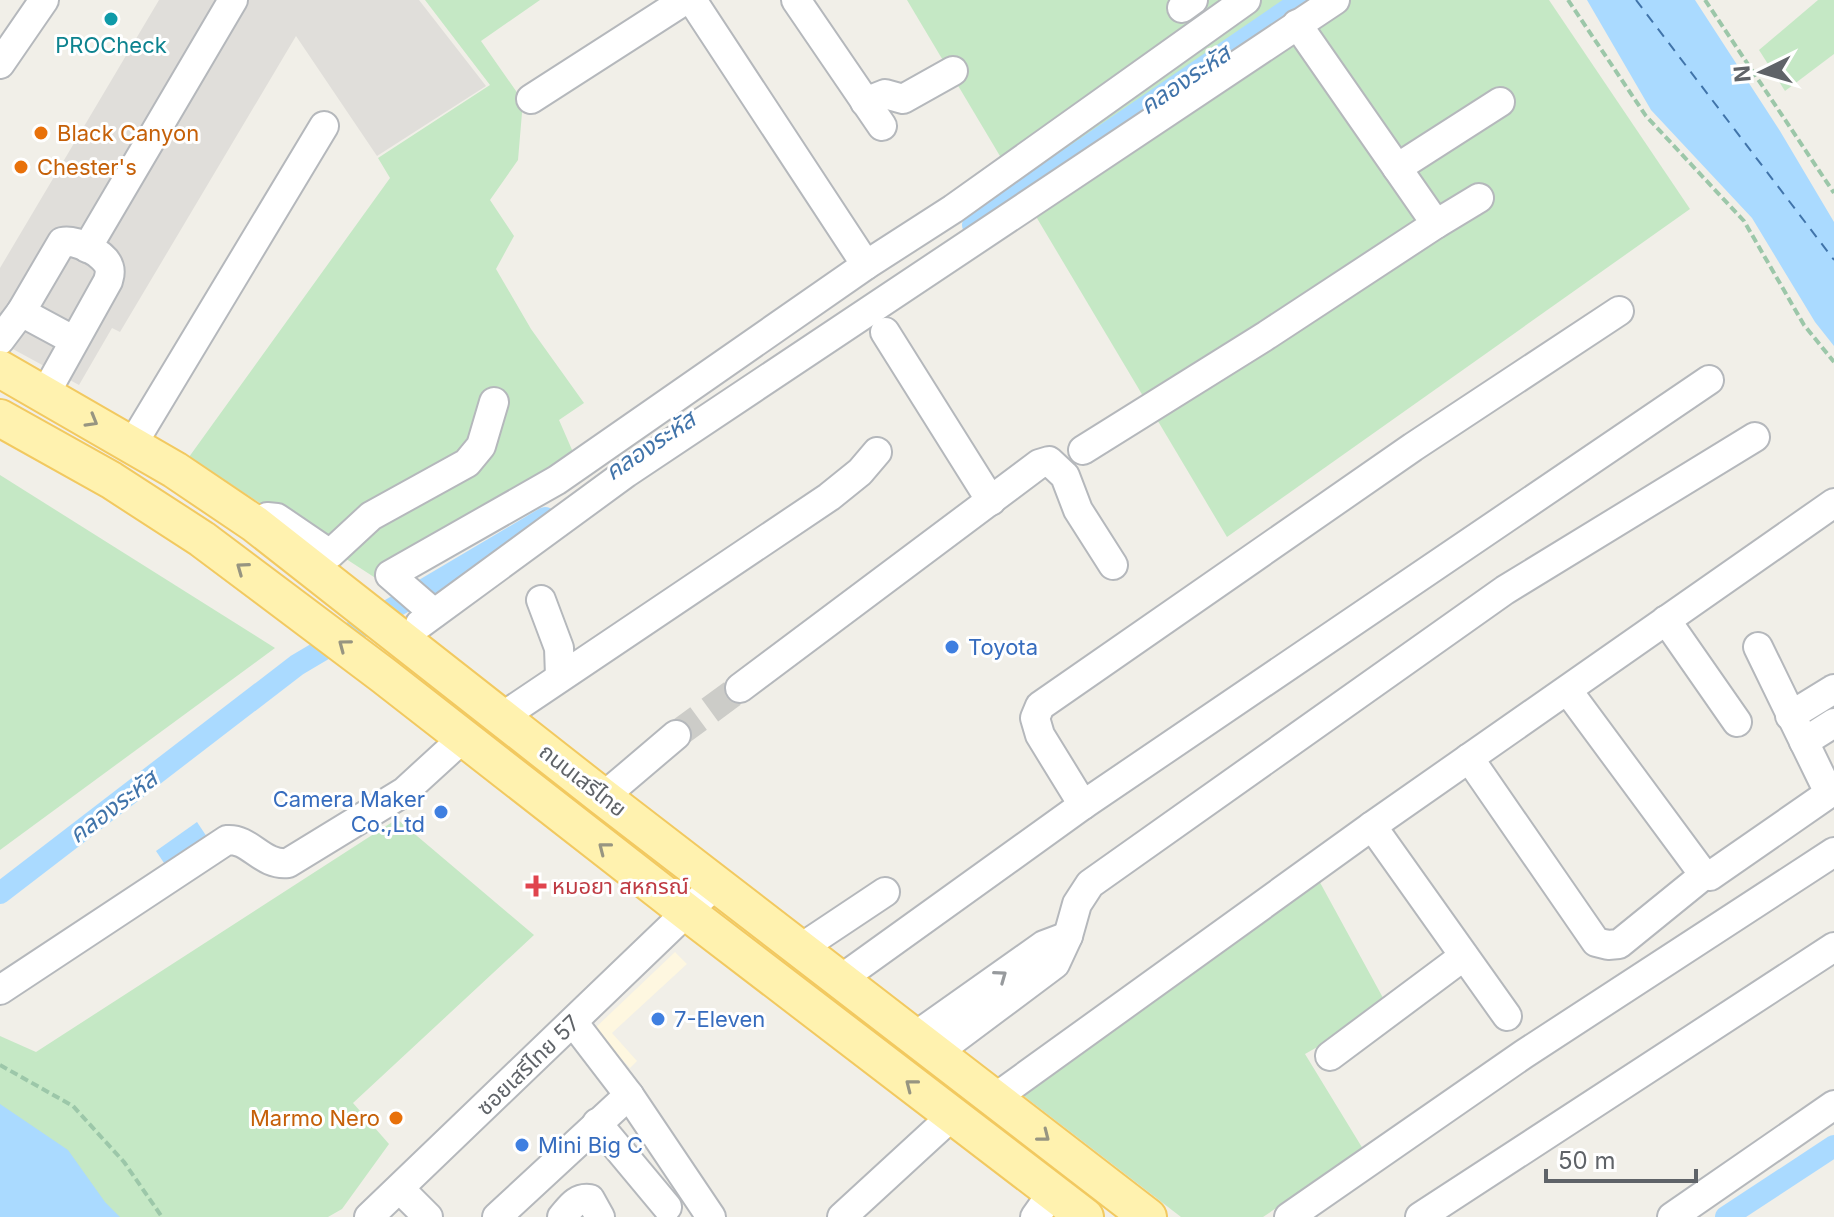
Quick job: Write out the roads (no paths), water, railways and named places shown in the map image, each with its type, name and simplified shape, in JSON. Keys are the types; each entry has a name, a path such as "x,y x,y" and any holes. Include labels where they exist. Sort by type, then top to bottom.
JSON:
{"main road":[{"name":"ถนนเสรีไทย","path":"0,369 132,445 255,524 340,589 425,624 502,717 1148,1217"},
{"name":"ถนนเสรีไทย","path":"0,418 155,507 305,615 952,1116 1044,1205 1085,1217"}],"street":[{"path":"0,64 44,0"},
{"path":"87,248 233,0"},
{"path":"531,99 685,0"},
{"path":"692,0 866,265"},
{"path":"796,0 882,126"},
{"path":"1246,0 965,226 425,624 390,575 557,480 866,265 965,226 1335,0"},
{"path":"1297,24 1436,224"},
{"path":"865,102 885,94 903,99 953,71"},
{"path":"1397,168 1500,102"},
{"path":"132,445 324,126"},
{"path":"1083,450 1479,198"},
{"path":"0,340 21,312 62,242 71,241 105,259 110,274 108,281 45,394"},
{"path":"1083,805 1040,735 1035,718 1040,706 1413,447 1619,311"},
{"path":"21,312 73,340"},
{"path":"885,332 991,501"},
{"path":"841,979 1083,805 1709,380"},
{"path":"255,524 267,517 277,518 330,554 371,516 467,463 481,446 494,402"},
{"path":"925,1045 976,1008 1055,964 1068,936 1077,904 1090,884 1505,590 1755,437"},
{"path":"502,717 829,497 860,472 877,452"},
{"path":"740,688 1039,464 1049,461 1065,476 1078,510 1113,565"},
{"path":"995,1098 1372,826 1834,503"},
{"path":"541,600 559,648 560,676"},
{"path":"1666,620 1737,722"},
{"path":"1568,691 1704,875 1710,876 1832,791 1790,716 1758,647"},
{"path":"1790,716 1834,689"},
{"path":"1804,742 1834,723"},
{"path":"603,797 676,735"},
{"path":"0,990 227,840 236,839 269,862 288,863 394,798 463,738"},
{"path":"1469,758 1596,942 1619,944 1704,875"},
{"path":"1372,826 1507,1016"},
{"path":"1289,1217 1524,1054 1834,852"},
{"name":"ซอยเสรีไทย 57","path":"369,1217 716,884"},
{"path":"801,948 885,892"},
{"path":"1420,1217 1834,947"},
{"path":"1330,1056 1464,956"},
{"path":"573,1022 629,1095 711,1217"},
{"path":"497,1217 629,1095"},
{"path":"1672,1217 1834,1105"},
{"path":"842,1217 952,1116"},
{"path":"597,1123 667,1207"},
{"path":"400,1189 428,1217"},
{"path":"562,1217 575,1202 583,1198 590,1199 600,1217"}],"water":[{"path":"1587,0 1695,0 1780,131 1834,222 1834,346 1815,322 1752,218 1651,110"},
{"path":"197,822 209,840 168,869 156,851"},
{"path":"0,1104 68,1150 105,1202 120,1217 0,1217"}],"waterway":[{"name":"คลองระหัส","path":"973,225 1302,0"},
{"name":"คลองระหัส","path":"0,893 297,665 545,518"},
{"path":"1726,1217 1834,1146"}],"tunnel":[{"path":"676,735 740,688"}],"place":[{"name":"PROCheck","path":"111,19"},
{"name":"Black Canyon","path":"41,133"},
{"name":"Chester's","path":"21,167"},
{"name":"Toyota","path":"952,647"},
{"name":"Camera Maker Co.,Ltd","path":"441,812"},
{"name":"หมอยา สหกรณ์","path":"536,886"},
{"name":"7-Eleven","path":"658,1019"},
{"name":"Marmo Nero","path":"396,1118"},
{"name":"Mini Big C","path":"522,1145"}]}
